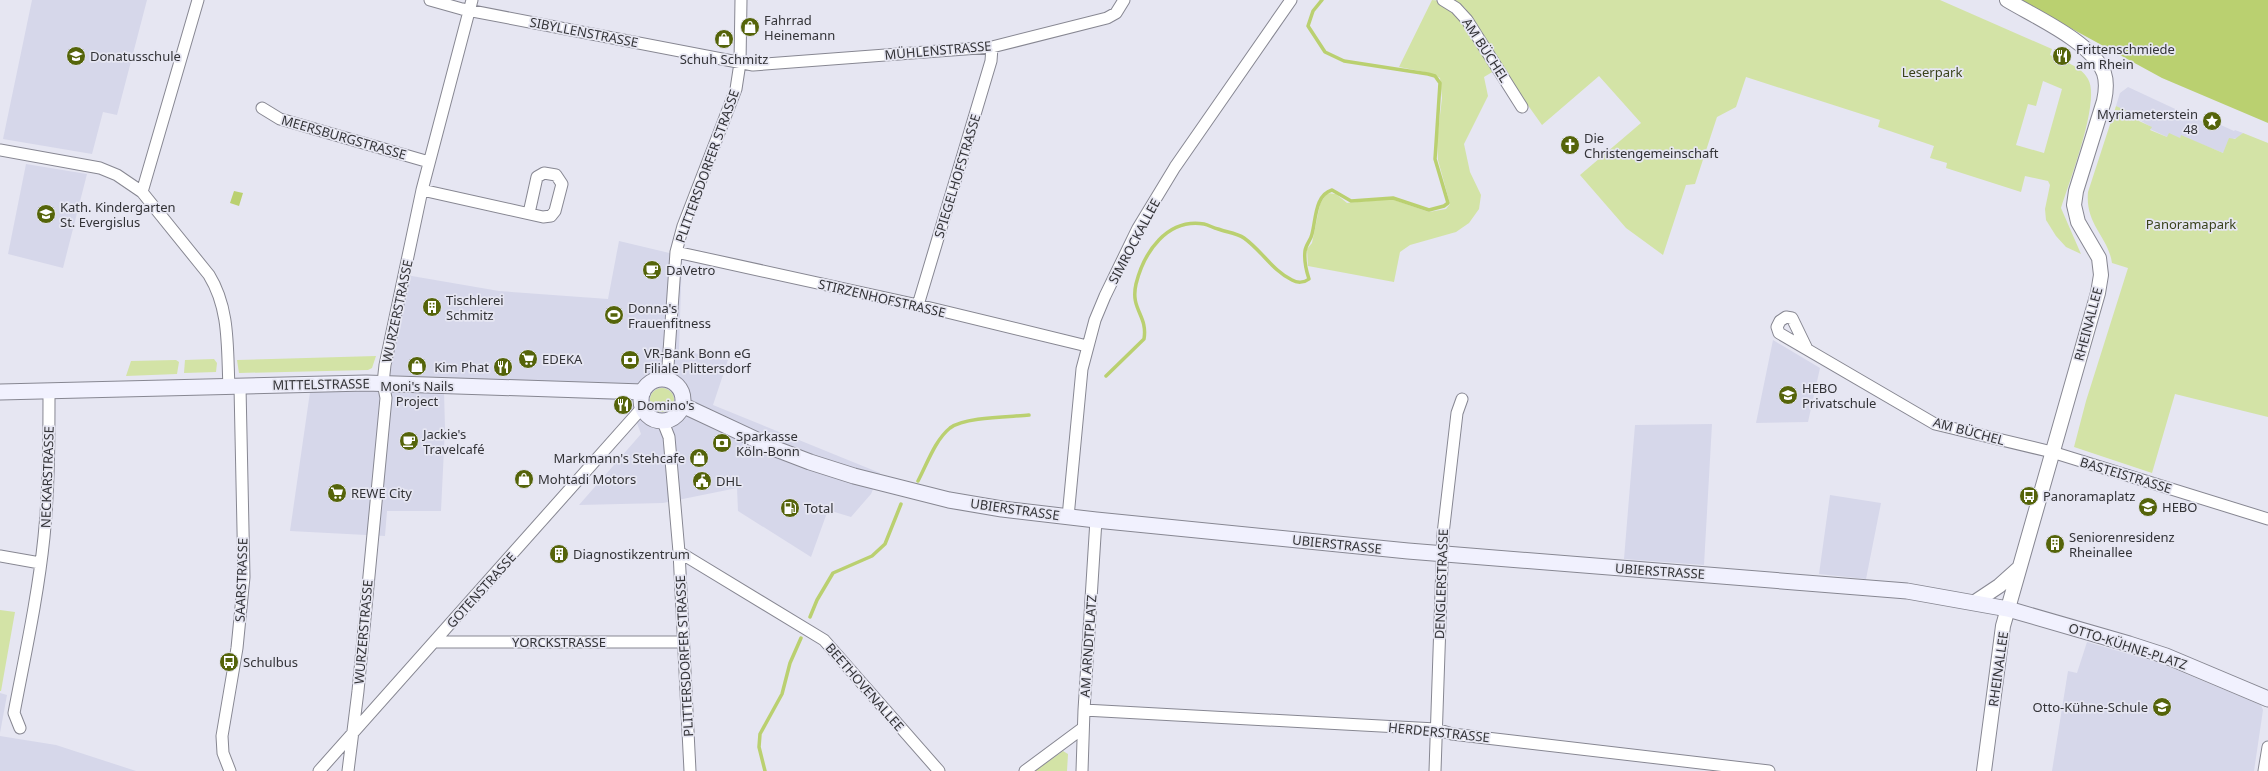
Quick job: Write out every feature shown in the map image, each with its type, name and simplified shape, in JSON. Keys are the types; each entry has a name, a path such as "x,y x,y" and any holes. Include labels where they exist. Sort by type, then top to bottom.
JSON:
{"main road":[{"path":"667,380 678,386 683,399 682,405 676,416 664,422 651,418 642,408 643,392 653,382 667,380"},
{"name":"MITTELSTRASSE","path":"0,392 383,383 643,392"},
{"name":"UBIERSTRASSE","path":"682,405 776,449 854,476 949,500 1068,517 1442,554 1880,588 1975,602 2008,609"},
{"name":"OTTO-KÜHNE-PLATZ","path":"2008,609 2166,656 2268,699"}],"street":[{"path":"143,191 198,0"},
{"name":"SIBYLLENSTRASSE","path":"430,0 470,5 740,63"},
{"name":"PLITTERSDORFER STRASSE","path":"667,380 676,252 684,226 734,96 740,63 740,0"},
{"name":"MÜHLENSTRASSE","path":"740,63 753,65 992,47 1107,18 1119,10 1124,0"},
{"name":"SIMROCKALLEE","path":"1068,517 1082,369 1087,346 1105,296 1151,205 1192,141 1291,0"},
{"name":"AM BÜCHEL","path":"1444,0 1456,8 1467,20 1522,107"},
{"name":"RHEINALLEE","path":"1984,771 2003,626 2018,569 2098,293 2101,275 2099,258 2081,228 2074,205 2076,191 2106,93 2106,78 2097,60 2062,32 2007,0"},
{"name":"WURZERSTRASSE","path":"348,771 358,692 386,398 383,383 388,350 422,190 470,5"},
{"name":"SPIEGELHOFSTRASSE","path":"918,305 991,61 992,47"},
{"name":"MEERSBURGSTRASSE","path":"262,108 284,121 429,162"},
{"name":"SAARSTRASSE","path":"0,150 104,170 117,175 143,191 208,274 217,289 226,318 234,387 244,576 237,648 222,736 223,753 230,771"},
{"path":"422,190 529,213"},
{"name":"STIRZENHOFSTRASSE","path":"676,252 918,305 1087,346"},
{"name":"AM BÜCHEL","path":"1807,349 1935,424 2052,452"},
{"name":"NECKARSTRASSE","path":"20,728 14,713 40,563 47,500 49,391"},
{"name":"DENGLERSTRASSE","path":"1435,771 1442,554 1457,413 1462,399"},
{"name":"GOTENSTRASSE","path":"319,771 642,408"},
{"name":"PLITTERSDORFER STRASSE","path":"664,422 668,437 679,552 690,771"},
{"name":"BASTEISTRASSE","path":"2052,452 2268,519"},
{"name":"AM ARNDTPLATZ","path":"1082,771 1084,710 1096,520"},
{"name":"BEETHOVENALLEE","path":"679,552 824,640 939,771"},
{"path":"0,556 40,563"},
{"path":"1975,602 1999,586 2018,569"},
{"name":"YORCKSTRASSE","path":"434,642 683,642"},
{"name":"HERDERSTRASSE","path":"1084,710 1436,729 1452,734 1769,771"},
{"path":"1025,771 1083,728"},
{"path":"2264,771 2268,747"}],"shaded area":[{"name":"Donatusschule","path":"32,0 147,0 117,115 103,112 92,154 3,139"},
{"path":"2019,0 2268,0 2268,123 2162,78"},
{"path":"2128,87 2201,121 2212,121 2234,131 2243,133 2238,138 2232,139 2223,153 2181,136 2180,138 2167,137 2150,129 2151,127 2116,106 2120,93"},
{"name":"Kath. Kindergarten St. Evergislus","path":"26,164 87,174 63,268 8,254"},
{"path":"234,191 243,193 239,206 230,203"},
{"path":"619,241 682,256 679,350 728,360 713,405 880,473 871,494 851,517 828,510 811,557 738,511 737,488 663,503 579,505 641,434 629,401 444,392 445,428 441,511 387,511 385,536 290,531 310,392 388,388 406,275 499,291 608,299"},
{"name":"HEBO Privatschule","path":"1773,340 1820,368 1808,422 1756,423"},
{"path":"1712,424 1704,565 1624,559 1635,425"},
{"path":"1830,495 1881,503 1866,579 1819,574"},
{"name":"Otto-Kühne-Schule","path":"2087,642 2160,663 2261,705 2263,710 2254,771 2052,771 2068,671 2077,673"},
{"path":"0,693 7,695 0,733"},
{"path":"0,736 56,745 136,771 0,771"}],"green space":[{"path":"1432,0 1442,2 1460,17 1476,39 1494,71 1484,77 1488,96 1464,144 1470,172 1481,195 1479,209 1469,223 1456,232 1410,245 1400,252 1394,282 1308,266 1307,249 1312,243 1320,204 1327,193 1336,194 1347,203 1391,199 1429,212 1446,209 1450,204 1438,160 1437,141 1442,98 1440,78 1430,73 1399,67"},
{"name":"Leserpark","path":"1455,0 1940,0 2052,49 2050,55 2076,67 2085,74 2088,79 2091,90 2087,122 2061,208 2081,254 2066,247 2056,236 2046,220 2045,209 2050,185 2048,181 2025,176 2021,192 1946,168 1947,163 1930,158 1934,146 1878,127 1880,120 1746,77 1736,107 1717,117 1695,184 1686,185 1663,255 1626,228 1580,175 1641,123 1599,76 1542,125 1515,87 1465,8","holes":["2043,81 2062,89 2044,153 2016,145 2028,104 2036,106"]},
{"name":"Panoramapark","path":"2116,106 2138,116 2139,121 2152,127 2150,130 2167,137 2169,133 2180,138 2181,135 2223,153 2229,138 2235,139 2243,133 2268,143 2268,417 2175,394 2152,473 2074,447 2086,401 2128,268 2112,263 2106,245 2093,222 2088,203 2088,192"},
{"path":"376,356 372,368 368,370 239,373 237,360"},
{"path":"214,359 217,363 216,372 184,373 185,360"},
{"path":"176,360 179,362 177,374 126,376 131,361"},
{"path":"657,388 667,388 674,395 674,405 667,412 657,412 650,405 650,395"},
{"path":"0,610 15,612 1,691 0,691"},
{"path":"1063,751 1068,754 1067,771 1035,771"}],"waterway":[{"path":"1106,376 1144,339 1144,324 1135,300 1136,284 1151,249 1168,232 1179,226 1204,224 1241,236 1285,276 1294,281 1300,282 1309,279 1305,251 1311,236 1319,202 1326,193 1332,190 1351,201 1393,198 1429,210 1444,206 1448,203 1435,159 1440,83 1435,76 1428,74 1344,61 1325,52 1308,26 1313,11 1322,0"},
{"path":"918,481 940,439 950,428 957,424 976,420 1029,415"},
{"path":"810,617 817,600 833,573 872,556 885,544 901,504"},
{"path":"765,771 759,747 760,734 782,694 790,663 801,638"}],"place":[{"name":"Fahrrad Heinemann","path":"750,27"},
{"name":"Schuh Schmitz","path":"724,39"},
{"name":"Donatusschule","path":"76,56"},
{"name":"Frittenschmiede am Rhein","path":"2062,56"},
{"name":"Myriameterstein 48","path":"2212,121"},
{"name":"Die Christengemeinschaft","path":"1570,145"},
{"name":"Kath. Kindergarten St. Evergislus","path":"46,214"},
{"name":"DaVetro","path":"652,270"},
{"name":"Tischlerei Schmitz","path":"432,307"},
{"name":"Donna's Frauenfitness","path":"614,315"},
{"name":"EDEKA","path":"528,359"},
{"name":"VR-Bank Bonn eG Filiale Plittersdorf","path":"630,360"},
{"name":"Moni's Nails Project","path":"417,366"},
{"name":"Kim Phat","path":"503,367"},
{"name":"HEBO Privatschule","path":"1788,395"},
{"name":"Domino's","path":"623,405"},
{"name":"Jackie's Travelcafé","path":"409,441"},
{"name":"Sparkasse Köln-Bonn","path":"722,443"},
{"name":"Markmann's Stehcafe","path":"699,458"},
{"name":"Mohtadi Motors","path":"524,479"},
{"name":"DHL","path":"702,481"},
{"name":"REWE City","path":"337,493"},
{"name":"Panoramaplatz","path":"2029,496"},
{"name":"HEBO","path":"2148,507"},
{"name":"Total","path":"790,508"},
{"name":"Seniorenresidenz Rheinallee","path":"2055,544"},
{"name":"Diagnostikzentrum","path":"559,554"},
{"name":"Schulbus","path":"229,662"},
{"name":"Otto-Kühne-Schule","path":"2162,707"}]}
